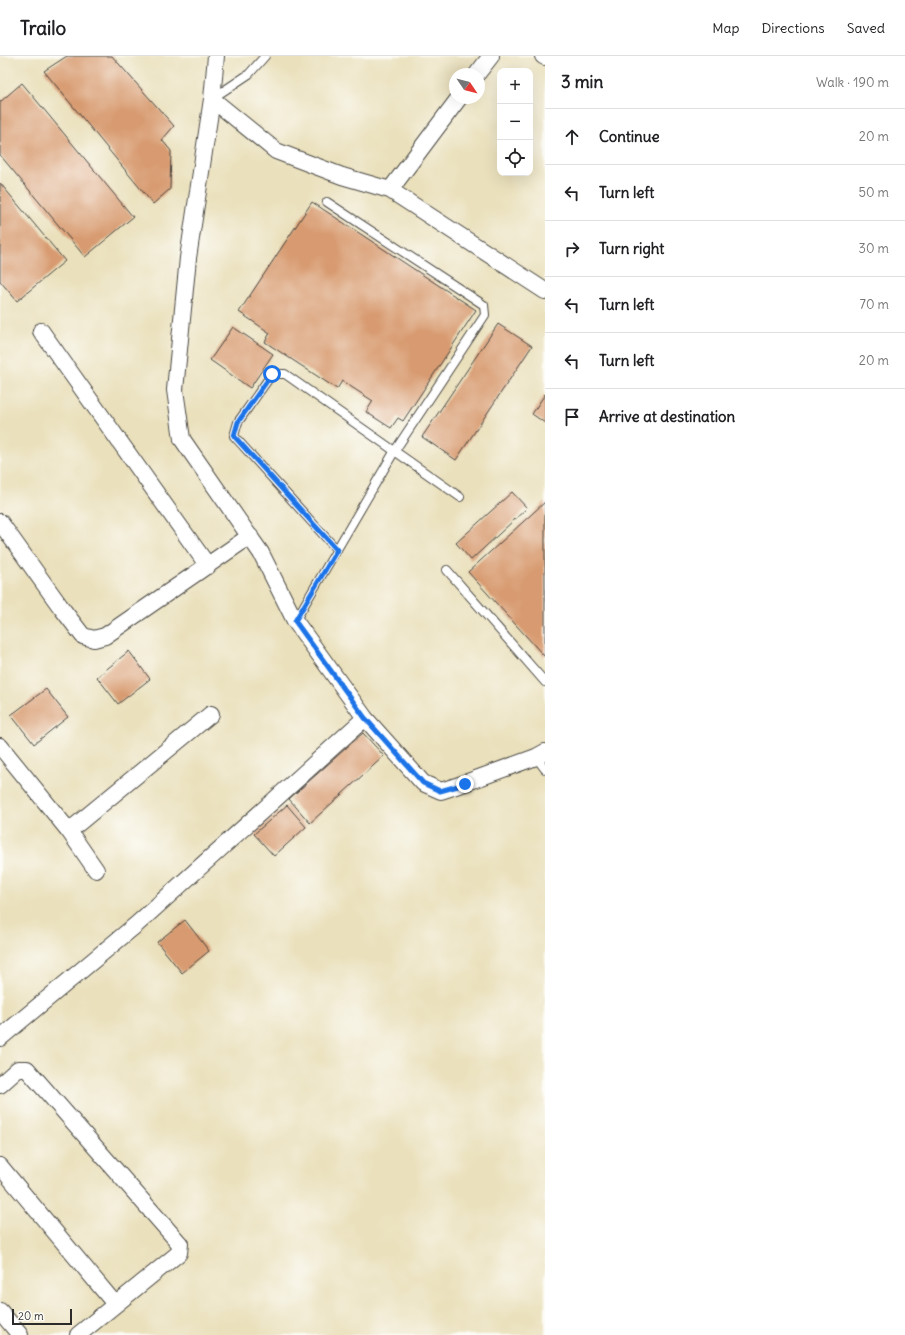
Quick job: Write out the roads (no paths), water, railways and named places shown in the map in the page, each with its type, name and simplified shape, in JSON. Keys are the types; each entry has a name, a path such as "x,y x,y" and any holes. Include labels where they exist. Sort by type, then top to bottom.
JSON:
{"street":[{"path":"216,56 212,99 188,258 175,390 182,439 261,553 295,621 365,718 423,783 440,791 542,760"},
{"path":"482,68 491,56"},
{"path":"212,99 276,151 342,176 390,190 545,291"},
{"path":"390,190 454,104"},
{"path":"41,331 208,566"},
{"path":"0,522 83,636 94,639 106,636 250,536"},
{"path":"68,831 211,714"},
{"path":"0,1038 137,924 365,718"},
{"path":"0,746 68,831 96,870"},
{"path":"0,1085 18,1069 27,1069 180,1244 179,1253 78,1335"},
{"path":"0,1166 116,1304"},
{"path":"0,1311 20,1335"}],"lane":[{"path":"212,99 249,74 265,56"},
{"path":"295,621 394,452 485,314 484,305 327,202"},
{"path":"337,550 234,436 238,422 272,374 285,374 460,497"},
{"path":"447,570 545,682"}]}
